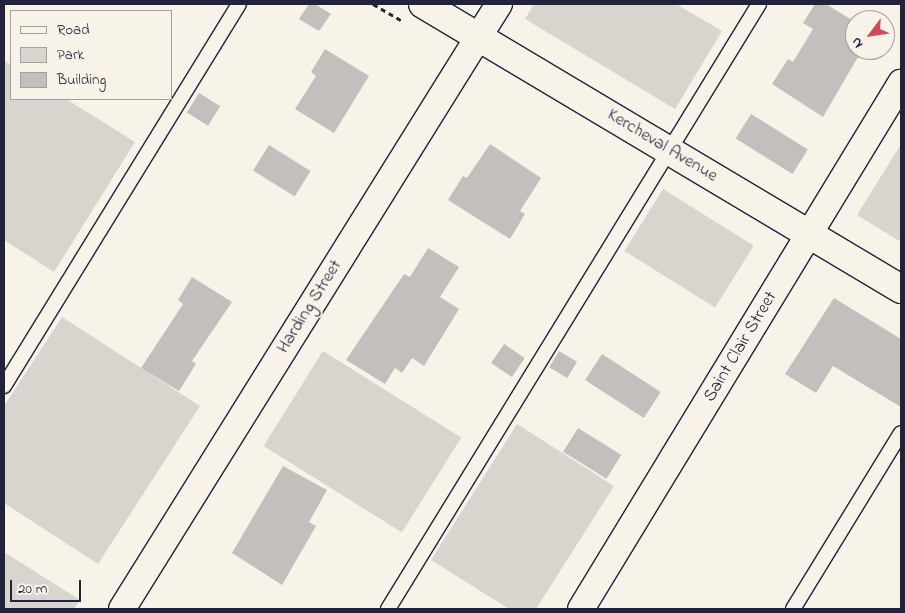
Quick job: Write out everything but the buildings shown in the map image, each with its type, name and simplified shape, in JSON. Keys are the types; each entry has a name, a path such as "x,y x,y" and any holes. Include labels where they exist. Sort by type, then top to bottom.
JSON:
{"street":[{"name":"Kercheval Avenue","path":"423,4 901,289"},
{"name":"Harding Street","path":"122,609 498,4"},
{"name":"Saint Clair Street","path":"581,609 901,84"}],"lane":[{"path":"4,386 239,4"},
{"path":"388,609 759,4"},
{"path":"793,609 901,433"}],"green space":[{"path":"534,4 676,4 722,31 675,109 525,19"},
{"path":"4,60 10,64 10,100 68,100 135,142 54,272 4,240"},
{"path":"901,144 901,242 857,215"},
{"path":"663,189 754,246 715,308 624,251"},
{"path":"62,317 200,406 98,564 4,503 4,406"},
{"path":"323,351 461,437 402,532 264,446"},
{"path":"517,424 614,486 536,609 509,609 431,560"},
{"path":"4,552 80,600 74,609 4,609"}]}
